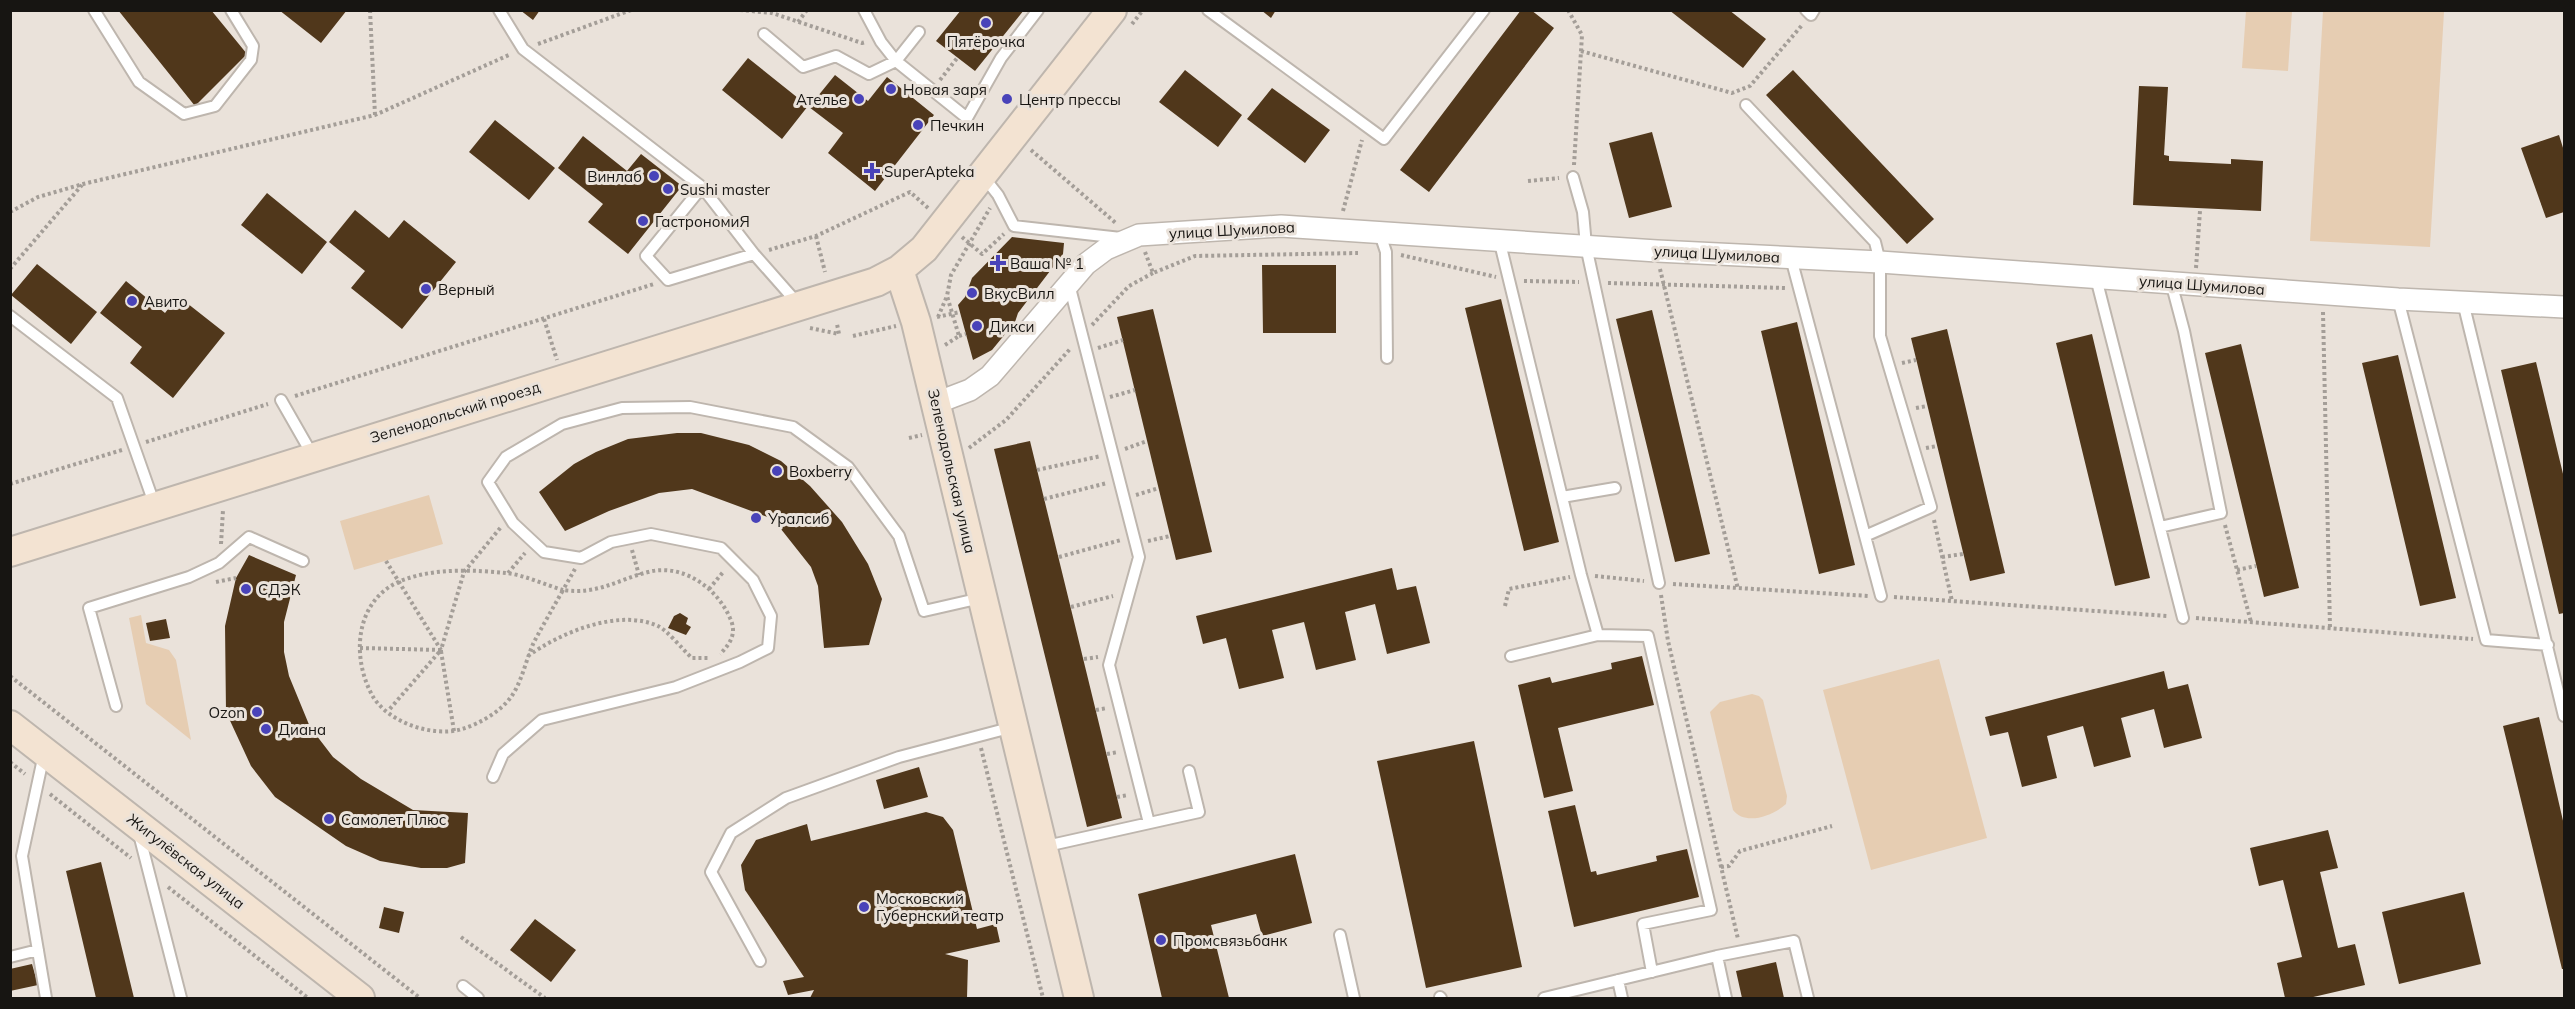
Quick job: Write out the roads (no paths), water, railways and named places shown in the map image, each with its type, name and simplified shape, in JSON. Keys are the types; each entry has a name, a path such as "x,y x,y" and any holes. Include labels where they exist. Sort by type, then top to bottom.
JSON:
{"street":[{"path":"899,270 990,186 1112,10"},
{"name":"улица Шумилова","path":"936,403 970,390 990,376 1086,264 1106,249 1139,235 1281,226 1656,251 1880,262 2398,299 2565,307"},
{"name":"Зеленодольский проезд","path":"10,552 876,282 899,270"},
{"name":"Зеленодольская улица","path":"899,270 916,322 1079,999"},
{"name":"Жигулёвская улица","path":"10,725 360,999"}],"lane":[{"path":"94,10 139,82 184,114 214,106 251,60 253,46 231,10"},
{"path":"499,10 523,49 702,187 754,254 800,305"},
{"path":"864,10 878,37 896,61 967,118 1001,58 1038,10"},
{"path":"1208,10 1384,139 1484,10"},
{"path":"764,34 803,67 836,56 869,74 896,61 919,32"},
{"path":"1746,105 1875,242 1880,262 1880,336 1931,507 1865,536"},
{"path":"1573,177 1583,212 1586,246 1659,582"},
{"path":"990,186 1014,226 1117,238 1139,235"},
{"path":"702,187 646,256 668,280 754,254"},
{"path":"1378,231 1386,252 1387,358"},
{"path":"1499,239 1581,575 1598,635"},
{"path":"1791,258 1801,288 1881,596"},
{"path":"2096,278 2183,618"},
{"path":"2160,527 2222,513 2171,282"},
{"path":"1069,284 1139,557 1109,665 1149,823"},
{"path":"2398,299 2486,640 2548,645"},
{"path":"2463,302 2565,716"},
{"path":"10,316 117,398 156,506"},
{"path":"282,400 313,456"},
{"path":"493,777 503,753 542,720 676,687 740,662 768,648 771,616 753,580 721,548 651,534 611,542 582,558 544,552 509,517 488,482 506,457 562,424 622,408 690,407 793,427 848,467 899,536 924,611 982,598"},
{"path":"1562,497 1615,488"},
{"path":"116,706 89,608 189,577 219,563 249,537 303,561"},
{"path":"1511,656 1598,635 1648,636 1711,910 1643,924 1652,972"},
{"path":"760,961 711,872 731,833 786,798 899,757 1013,727"},
{"path":"44,750 22,856 46,999"},
{"path":"1042,847 1057,846 1198,812 1189,771"},
{"path":"136,822 181,999"},
{"path":"1340,935 1354,999"},
{"path":"1544,999 1717,956 1794,941 1808,999"},
{"path":"10,957 38,950"},
{"path":"1717,956 1726,999"},
{"path":"1618,980 1622,999"},
{"path":"463,986 478,999"}],"place":[{"name":"Пятёрочка","path":"986,23"},
{"name":"Новая заря","path":"891,89"},
{"name":"Ателье","path":"859,99"},
{"name":"Центр прессы","path":"1007,99"},
{"name":"Печкин","path":"918,125"},
{"name":"SuperApteka","path":"872,171"},
{"name":"Винлаб","path":"654,176"},
{"name":"Sushi master","path":"668,189"},
{"name":"ГастрономиЯ","path":"643,221"},
{"name":"Ваша № 1","path":"998,263"},
{"name":"Верный","path":"426,289"},
{"name":"ВкусВилл","path":"972,293"},
{"name":"Авито","path":"132,301"},
{"name":"Дикси","path":"977,326"},
{"name":"Boxberry","path":"777,471"},
{"name":"Уралсиб","path":"756,518"},
{"name":"СДЭК","path":"246,589"},
{"name":"Ozon","path":"257,712"},
{"name":"Диана","path":"266,729"},
{"name":"Самолет Плюс","path":"329,819"},
{"name":"Московский Губернский театр","path":"864,907"},
{"name":"Промсвязьбанк","path":"1161,940"}]}
